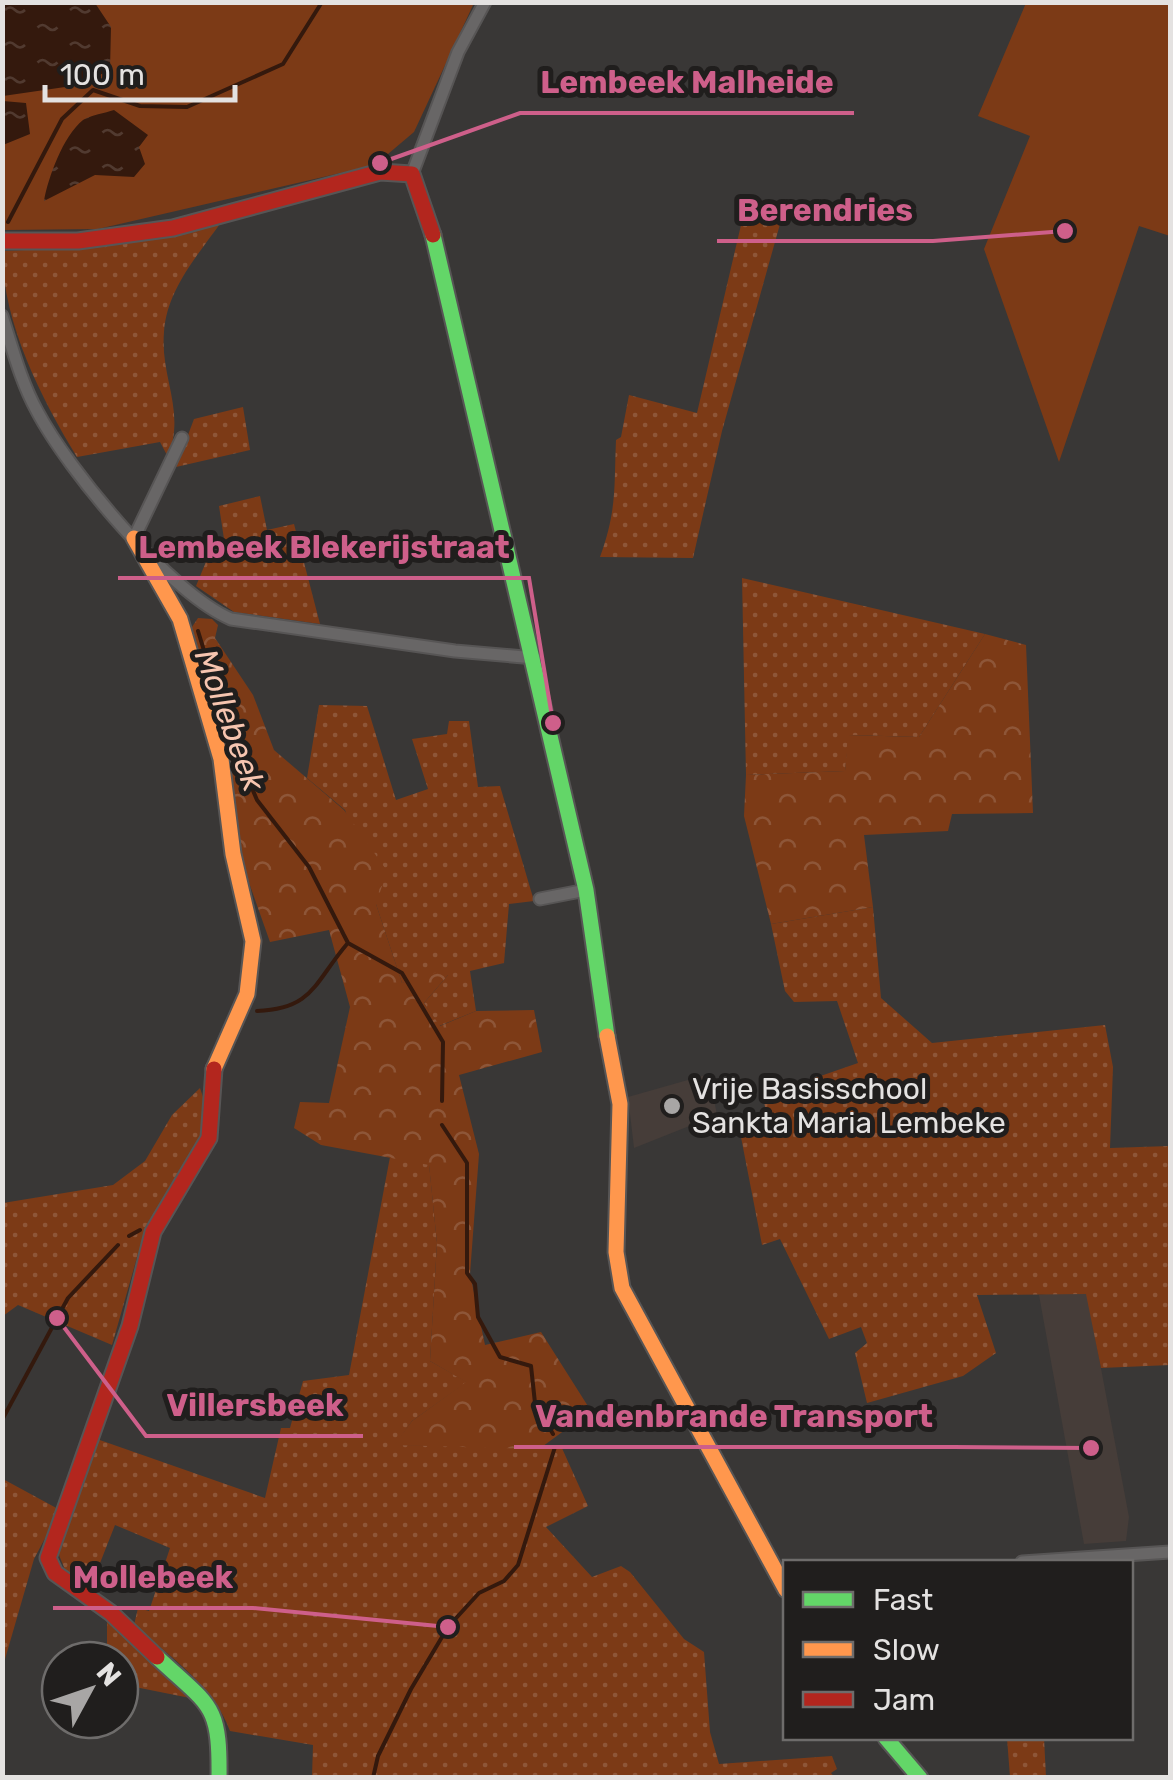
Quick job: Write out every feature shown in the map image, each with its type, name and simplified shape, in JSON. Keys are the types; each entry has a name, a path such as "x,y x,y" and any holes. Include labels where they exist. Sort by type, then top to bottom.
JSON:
{"street":[{"path":"485,2 458,52 412,174 454,314 586,890 599,998 620,1104 616,1252 622,1288 783,1584"},
{"path":"2,242 127,236 174,228 380,172 412,174"},
{"path":"2,316 35,409 70,466 134,538 206,606 231,619 438,649 535,658"},
{"path":"134,538 182,438"},
{"path":"134,538 180,619 221,759 232,854 253,941 247,994 210,1079 214,1109 209,1138 153,1232 130,1326 48,1558 55,1573 111,1613 208,1705 220,1725 219,1778"},
{"path":"180,619 190,608 206,606"},
{"path":"540,899 586,890"},
{"path":"1052,1560 1170,1552"},
{"path":"888,1740 920,1778"}],"shaded area":[{"name":"Vrije Basisschool Sankta Maria Lembeke","path":"709,1074 717,1115 634,1148 628,1097"},
{"path":"1087,1294 1129,1517 1126,1541 1084,1544 1039,1295"}],"green space":[{"path":"2,3 474,3 414,132 375,165 98,229 5,230"},
{"path":"1026,3 1170,3 1170,236 1139,226 1059,462 984,249 1030,136 978,116"},
{"path":"745,208 782,217 722,431 693,558 600,557 612,512 616,440 621,437 629,395 697,413"},
{"path":"222,221 185,273 166,316 165,364 174,409 168,457 160,442 77,457 50,409 16,332 2,251 113,242"},
{"path":"243,407 250,450 176,467 194,419"},
{"path":"260,496 267,530 294,524 320,624 234,612 196,586 208,557 226,552 219,506"},
{"path":"742,578 985,634 919,737 849,735 845,771 746,775"},
{"path":"198,618 212,619 218,625 215,638 253,695 274,750 344,810 387,871 376,904 402,983 444,970 448,975 424,1003 440,1026 476,1011 534,1010 542,1052 459,1075 479,1154 470,1274 485,1345 541,1332 591,1411 539,1449 394,1445 412,1421 466,1382 430,1361 437,1243 429,1165 321,1145 294,1128 300,1102 329,1103 350,1007 329,930 270,942 235,843 231,775 190,630"},
{"path":"985,634 1026,645 1033,813 952,814 948,831 864,835 873,907 771,924 744,816 746,775 845,771 848,735 919,737"},
{"path":"319,705 367,706 396,800 428,789 412,739 447,734 449,721 469,721 478,787 500,786 534,901 509,904 504,963 470,971 476,1011 439,1026 424,1003 448,975 402,983 345,810 307,778"},
{"path":"873,907 881,998 932,1043 1105,1025 1113,1067 1110,1148 1170,1146 1170,1365 1101,1368 1086,1294 977,1295 996,1353 963,1376 867,1403 855,1353 867,1343 861,1327 829,1339 780,1239 762,1245 740,1132 748,1129 746,1121 766,1112 763,1096 858,1063 837,1001 794,1002 785,991 771,924"},
{"path":"200,1088 207,1109 204,1133 157,1208 138,1254 112,1345 18,1305 3,1316 3,1203 113,1185 145,1161 172,1115"},
{"path":"390,1157 429,1164 437,1243 430,1361 467,1382 412,1421 395,1445 561,1446 588,1506 546,1527 592,1577 621,1566 630,1572 684,1639 704,1652 710,1732 719,1764 832,1756 837,1769 831,1773 835,1778 312,1777 313,1745 230,1731 202,1686 134,1625 138,1608 149,1611 170,1548 115,1525 89,1591 66,1572 56,1548 94,1438 265,1498 281,1428 290,1428 303,1381 349,1375"},
{"path":"3,1479 60,1510 34,1559 3,1666"},
{"path":"107,1618 132,1640 107,1640"},
{"path":"140,1647 200,1700 140,1688"},
{"path":"1007,1740 1044,1740 1046,1777 1010,1777"}],"water":[{"path":"3,2 95,3 111,27 110,70 79,85 3,96"},
{"path":"3,101 26,103 30,134 3,145"},
{"path":"114,110 148,135 139,147 145,164 134,177 95,175 44,201 69,136 86,118"}],"waterway":[{"name":"Mollebeek","path":"8,222 62,119 93,90 140,106 187,107 283,64 322,2"},
{"name":"Mollebeek","path":"198,631 231,739 257,800 309,867 348,943 402,973 443,1042 442,1101"},
{"path":"257,1011 276,1009 301,999 347,944"},
{"name":"Mollebeek","path":"442,1125 467,1163 467,1273 475,1284 478,1317 500,1357 531,1366 535,1403 553,1434"},
{"path":"129,1236 140,1230"},
{"path":"2,1420 68,1298 118,1245"},
{"name":"Mollebeek","path":"373,1778 378,1756 411,1689 448,1627 479,1593 504,1581 518,1565 555,1447"}],"traffic: fast":[{"path":"433,235 586,890 607,1036"},
{"path":"157,1657 208,1708 217,1734 219,1778"},
{"path":"888,1740 920,1778"}],"traffic: slow":[{"path":"134,538 180,619 221,759 233,854 253,941 247,994 214,1069"},
{"path":"607,1036 620,1104 616,1252 622,1288 783,1584"}],"traffic: jam":[{"path":"2,241 78,241 173,228 380,172 412,174 433,235"},
{"path":"157,1657 111,1613 55,1573 48,1558 130,1326 153,1232 209,1138 214,1069"}],"place":[{"name":"Lembeek Malheide","path":"380,163"},
{"name":"Berendries","path":"1065,231"},
{"name":"Lembeek Blekerijstraat","path":"553,723"},
{"name":"Vrije Basisschool Sankta Maria Lembeke","path":"672,1106"},
{"name":"Villersbeek","path":"57,1318"},
{"name":"Vandenbrande Transport","path":"1091,1448"},
{"name":"Mollebeek","path":"448,1627"}]}
